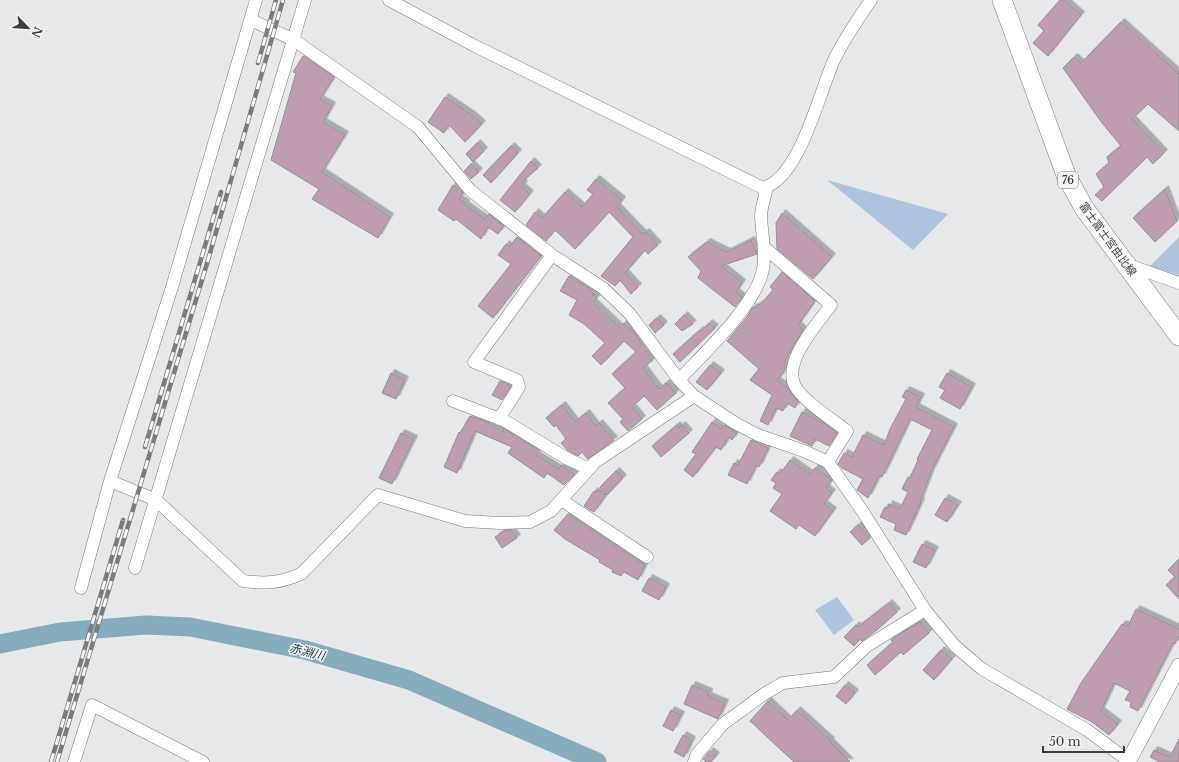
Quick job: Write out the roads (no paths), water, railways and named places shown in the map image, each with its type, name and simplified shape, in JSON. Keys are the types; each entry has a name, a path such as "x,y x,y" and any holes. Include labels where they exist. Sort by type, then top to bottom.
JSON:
{"main road":[{"name":"富士富士宮由比線","path":"1002,0 1066,175 1084,208 1179,336"}],"street":[{"path":"81,588 110,481 172,287 256,0"},
{"path":"135,568 305,0"},
{"path":"389,0 475,46 763,188 771,186 780,178 793,160 834,60 871,0"},
{"path":"251,20 294,40 418,127 470,190 552,255 603,288 630,314 679,380 694,396 747,429 828,462 864,512 925,610 955,646 982,669 1087,730 1129,762 1179,666"},
{"path":"679,380 746,306 757,289 763,269 764,247 761,216 767,187"},
{"path":"764,247 831,304 799,351 793,367 795,385 805,397 847,431 828,462"},
{"path":"499,419 519,387 517,380 474,362 552,255"},
{"path":"1125,263 1179,283"},
{"path":"110,481 156,500 243,581 262,583 285,581 301,574 378,495 465,521 500,523 530,522 551,511 562,501 595,462 694,396"},
{"path":"453,400 499,419 566,458 589,469"},
{"path":"562,501 647,557"},
{"path":"694,762 697,754 723,724 764,694 783,683 834,677 867,646 925,610"},
{"path":"74,762 92,705 203,762"}],"waterway":[{"name":"赤淵川","path":"0,644 60,632 146,625 190,627 305,650 409,680 597,762"}],"railway":[{"path":"258,63 276,0"},
{"path":"57,762 208,260 283,0"},
{"path":"145,447 221,192"},
{"path":"51,762 123,520"}]}
